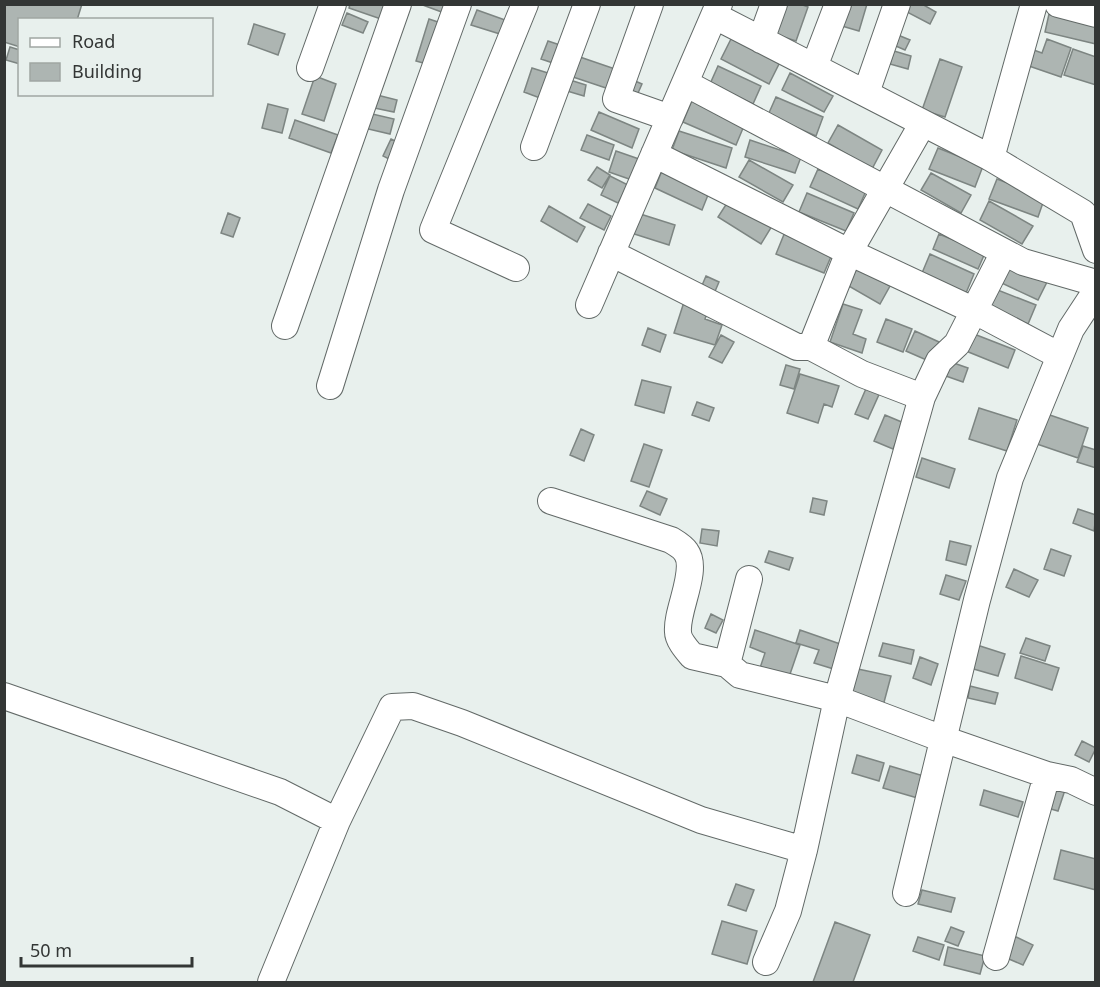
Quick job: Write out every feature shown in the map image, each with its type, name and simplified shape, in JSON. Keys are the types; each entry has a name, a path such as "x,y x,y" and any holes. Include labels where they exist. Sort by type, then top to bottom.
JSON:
{"street":[{"path":"310,69 333,4"},
{"path":"285,326 398,4"},
{"path":"330,386 391,190 458,4"},
{"path":"516,268 433,230 525,4"},
{"path":"534,147 587,4"},
{"path":"650,4 616,99 670,118"},
{"path":"761,40 774,4"},
{"path":"814,67 838,4"},
{"path":"866,93 897,4"},
{"path":"991,158 1034,4"},
{"path":"1058,4 1095,14"},
{"path":"590,305 717,10 761,40 991,158 1083,213 1095,250"},
{"path":"685,83 1023,262 1095,283"},
{"path":"812,347 849,252 923,123"},
{"path":"654,154 849,252 975,311 1060,356"},
{"path":"766,962 788,911 804,850 837,699 922,397 939,361 957,344 1004,252"},
{"path":"611,253 797,347 812,347 862,374 922,397"},
{"path":"906,894 977,600 1010,478 1071,329 1095,291"},
{"path":"551,501 671,540 686,552 690,561 688,582 680,611 678,634 692,656 727,664 740,675 837,699 943,739 1047,775 1071,780 1095,792"},
{"path":"727,664 749,579"},
{"path":"4,696 280,792 337,820"},
{"path":"271,982 337,820 392,707 413,706 462,723 700,820 804,850"},
{"path":"996,957 1047,775"}],"building":[{"path":"4,4 82,4 78,18 18,18 18,46 4,42"},
{"path":"350,4 386,4 381,19 349,8"},
{"path":"420,4 450,4 447,14"},
{"path":"777,4 800,4 808,7 796,41 768,32"},
{"path":"841,4 867,4 859,31 835,24"},
{"path":"908,4 922,4 936,12 930,24 905,11"},
{"path":"477,10 505,20 500,34 471,25"},
{"path":"347,13 368,22 363,33 342,25"},
{"path":"1049,14 1096,26 1096,44 1045,32"},
{"path":"429,19 447,25 434,66 416,61"},
{"path":"254,24 285,34 278,55 248,44"},
{"path":"893,33 910,40 905,50 889,43"},
{"path":"732,37 780,62 769,84 721,59"},
{"path":"1047,39 1071,48 1061,77 1026,65 1031,49 1042,53"},
{"path":"548,41 560,45 553,63 541,59"},
{"path":"10,47 18,49 18,63 6,60"},
{"path":"1073,49 1096,57 1096,85 1064,75"},
{"path":"894,51 911,56 908,69 890,64"},
{"path":"577,56 618,70 612,90 570,76"},
{"path":"940,59 962,67 945,117 922,110"},
{"path":"718,66 761,86 753,104 710,84"},
{"path":"532,68 548,73 540,98 524,92"},
{"path":"790,73 833,96 824,112 782,90"},
{"path":"315,76 336,84 324,121 302,114"},
{"path":"628,78 642,84 635,100"},
{"path":"570,80 586,85 584,96 567,91"},
{"path":"377,95 397,100 394,112 374,108"},
{"path":"776,97 823,117 816,136 768,115"},
{"path":"693,98 746,121 736,145 683,122"},
{"path":"268,104 288,109 282,133 262,128"},
{"path":"599,112 639,129 632,148 591,130"},
{"path":"368,113 394,119 390,134 364,128"},
{"path":"295,120 338,135 331,153 289,138"},
{"path":"838,125 882,150 872,169 828,143"},
{"path":"679,131 732,148 726,168 672,150"},
{"path":"587,135 614,145 609,160 581,150"},
{"path":"391,139 404,145 395,162 383,156"},
{"path":"750,140 801,157 795,173 745,157"},
{"path":"938,148 983,166 975,187 929,169"},
{"path":"616,151 639,159 632,180 609,172"},
{"path":"749,160 793,185 783,202 739,177"},
{"path":"597,167 610,175 602,188 588,180"},
{"path":"663,168 710,190 702,210 655,188"},
{"path":"818,169 866,191 858,209 810,187"},
{"path":"931,173 971,195 961,213 921,190"},
{"path":"610,176 628,185 618,203 601,195"},
{"path":"997,179 1045,197 1038,217 989,199"},
{"path":"807,193 854,213 846,231 799,212"},
{"path":"729,200 772,226 761,244 718,217"},
{"path":"989,201 1033,226 1022,244 980,220"},
{"path":"588,204 611,216 604,230 580,218"},
{"path":"549,206 585,227 577,242 541,221"},
{"path":"634,212 675,225 669,245 628,232"},
{"path":"228,213 240,218 233,237 221,233"},
{"path":"785,232 833,252 824,273 776,254"},
{"path":"939,234 985,253 978,269 933,249"},
{"path":"930,254 974,274 966,293 922,273"},
{"path":"850,263 890,286 880,304 840,281"},
{"path":"1002,265 1050,276 1038,300 995,280"},
{"path":"706,276 719,282 713,296 700,290"},
{"path":"990,287 1036,305 1028,324 983,307"},
{"path":"684,302 708,310 705,319 722,325 715,345 674,333"},
{"path":"843,304 862,310 853,334 866,339 862,353 830,342"},
{"path":"886,319 912,329 903,352 877,342"},
{"path":"648,328 666,335 660,352 642,345"},
{"path":"915,331 939,342 931,362 906,351"},
{"path":"974,334 1015,350 1008,368 966,351"},
{"path":"721,335 734,342 722,363 709,357"},
{"path":"948,361 968,368 963,382 943,375"},
{"path":"786,365 800,369 794,389 780,385"},
{"path":"800,374 839,386 832,407 824,404 818,423 787,413"},
{"path":"642,380 671,387 664,413 635,405"},
{"path":"868,384 881,390 868,419 855,414"},
{"path":"697,402 714,408 709,421 692,415"},
{"path":"979,408 1017,420 1007,451 969,439"},
{"path":"1041,412 1088,428 1078,458 1031,442"},
{"path":"885,415 904,423 893,449 874,441"},
{"path":"581,429 594,435 584,461 570,455"},
{"path":"644,444 662,450 649,487 631,481"},
{"path":"1083,446 1096,450 1096,468 1077,462"},
{"path":"922,458 955,469 949,488 916,477"},
{"path":"647,491 667,499 660,515 640,506"},
{"path":"813,498 827,501 824,515 810,512"},
{"path":"1078,509 1096,515 1094,531 1073,523"},
{"path":"702,529 719,531 717,546 700,543"},
{"path":"950,541 971,546 966,565 946,560"},
{"path":"1051,549 1071,556 1064,576 1044,569"},
{"path":"769,551 793,558 789,570 765,562"},
{"path":"1014,569 1038,580 1029,597 1006,587"},
{"path":"946,575 966,581 959,600 940,594"},
{"path":"711,614 723,620 716,633 705,628"},
{"path":"755,630 800,645 789,677 760,668 765,653 750,647"},
{"path":"800,630 846,646 837,670 814,663 819,650 796,643"},
{"path":"1026,638 1050,646 1045,661 1020,653"},
{"path":"883,643 914,650 911,664 879,656"},
{"path":"977,645 1005,654 998,676 970,668"},
{"path":"1021,656 1059,668 1052,690 1015,678"},
{"path":"920,657 938,664 931,685 913,678"},
{"path":"858,669 891,676 883,706 851,698"},
{"path":"970,686 998,693 995,704 968,698"},
{"path":"1082,741 1096,748 1089,762 1075,755"},
{"path":"857,755 884,763 879,781 852,773"},
{"path":"890,766 927,777 921,799 883,788"},
{"path":"1051,785 1065,790 1058,811 1044,807"},
{"path":"984,790 1023,802 1018,817 980,805"},
{"path":"1061,850 1096,859 1096,890 1054,879"},
{"path":"736,884 754,890 746,911 728,905"},
{"path":"922,890 955,898 951,912 918,904"},
{"path":"722,921 757,931 747,964 712,954"},
{"path":"835,922 870,935 853,982 813,982"},
{"path":"951,927 964,932 958,946 945,941"},
{"path":"1012,935 1033,945 1023,965 1002,956"},
{"path":"918,937 944,945 939,960 913,951"},
{"path":"948,947 985,956 980,974 944,965"}]}
